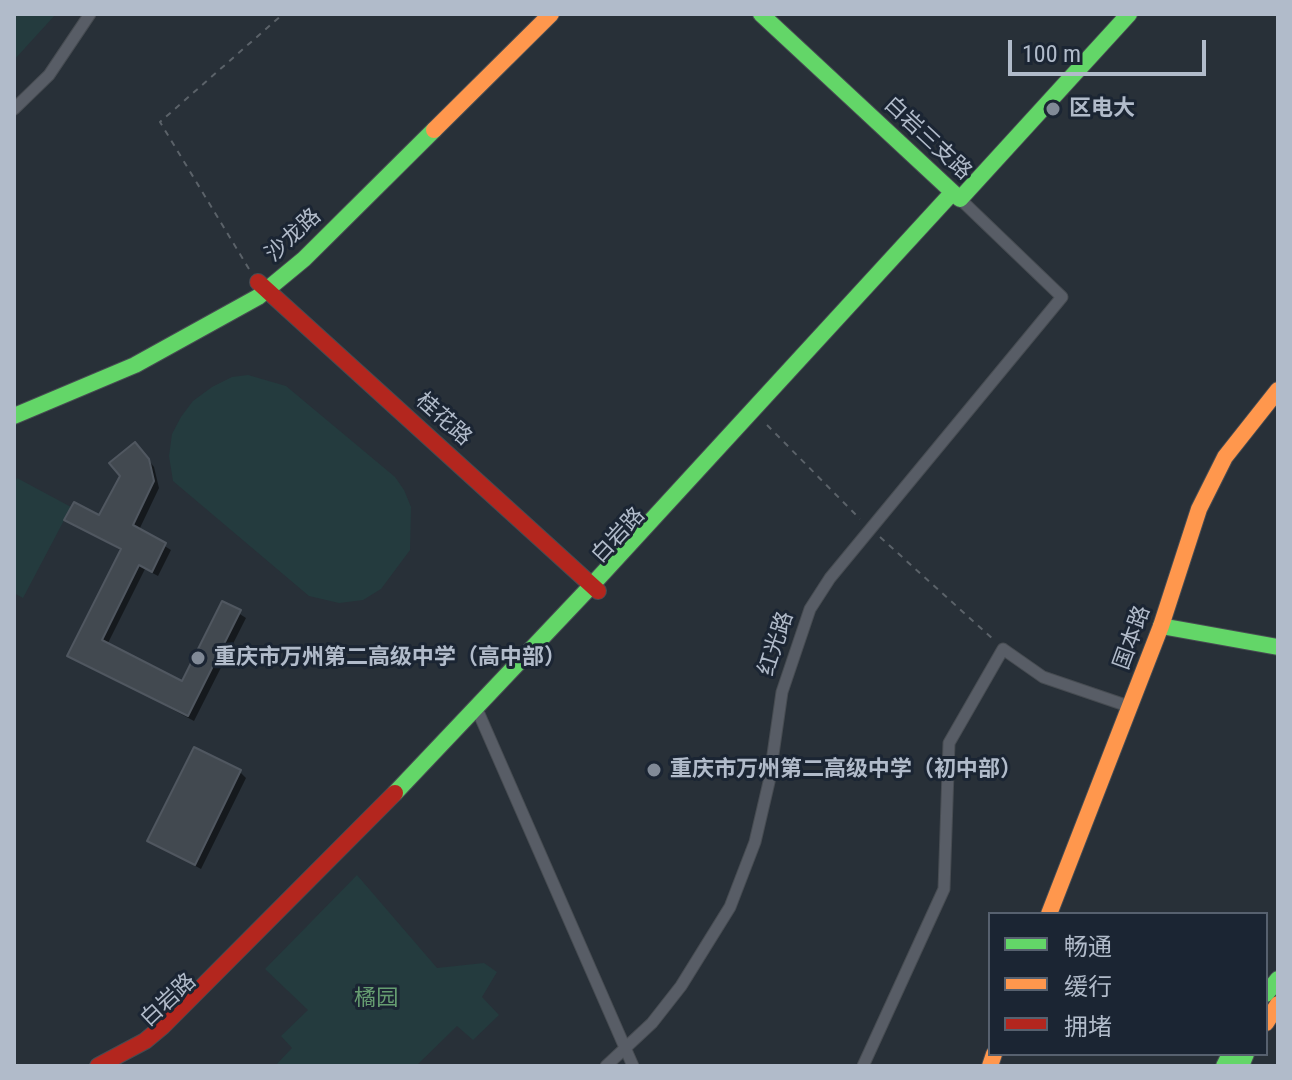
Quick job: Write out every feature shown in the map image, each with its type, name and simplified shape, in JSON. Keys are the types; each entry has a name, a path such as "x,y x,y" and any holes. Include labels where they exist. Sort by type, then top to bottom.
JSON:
{"main road":[{"name":"沙龙路","path":"14,416 135,365 238,310 538,14"},
{"name":"沙龙路","path":"14,402 81,376 159,339 262,286 304,259 551,14"},
{"name":"白岩三支路","path":"761,14 956,196"},
{"name":"白岩路","path":"120,1066 171,1032 595,588 956,196 1129,14"},
{"name":"桂花路","path":"262,286 595,588"},
{"name":"国本路","path":"1050,912 1161,626 1199,509 1225,457 1278,390"},
{"path":"1161,626 1278,647"},
{"name":"白岩路","path":"98,1066 145,1041 163,1026 478,711"}],"street":[{"path":"14,109 49,75 90,14"},
{"name":"白岩三支路","path":"956,196 1062,297"},
{"name":"红光路","path":"606,1066 625,1051 681,986 730,907 764,809 782,692 810,609 870,529 1062,297"},
{"path":"863,1066 944,889 949,743 1003,649 1043,677 1131,707"},
{"path":"478,711 633,1066"}],"path":[{"path":"262,286 160,122 283,14"},
{"path":"767,425 870,529 1003,649"}],"green space":[{"path":"14,14 56,14 14,60"},
{"path":"248,375 286,386 395,477 404,490 411,507 410,550 381,589 363,600 339,603 309,596 173,481 169,456 172,434 181,417 193,401 212,387 232,377"},
{"path":"17,478 71,507 23,598 14,593 14,485"},
{"name":"橘园","path":"357,875 437,968 484,963 497,972 482,997 499,1015 473,1040 457,1026 416,1066 275,1066 292,1048 281,1036 308,1010 265,969"}],"building":[{"path":"135,442 149,459 154,481 133,525 166,543 152,572 139,565 102,640 182,681 222,601 241,610 188,716 67,656 121,549 64,520 74,502 99,515 120,476 109,463"},
{"path":"194,747 241,770 195,865 147,841"}],"traffic: fast":[{"path":"761,14 960,199 1129,14"},
{"path":"14,416 135,365 258,297 304,259 434,130"},
{"path":"395,793 592,585 952,193"},
{"path":"1161,626 1278,647"},
{"path":"1268,992 1278,979"},
{"path":"1224,1066 1229,1056"},
{"path":"1241,1066 1245,1056"}],"traffic: slow":[{"path":"434,130 551,14"},
{"path":"1050,912 1161,626 1199,509 1225,457 1278,390"},
{"path":"1268,1020 1278,1004"},
{"path":"990,1066 993,1056"}],"traffic: jam":[{"path":"258,282 598,591"},
{"path":"98,1066 145,1041 163,1026 395,793"}],"place":[{"name":"区电大","path":"1053,109"},
{"name":"重庆市万州第二高级中学（高中部）","path":"198,658"},
{"name":"重庆市万州第二高级中学（初中部）","path":"654,770"}]}
